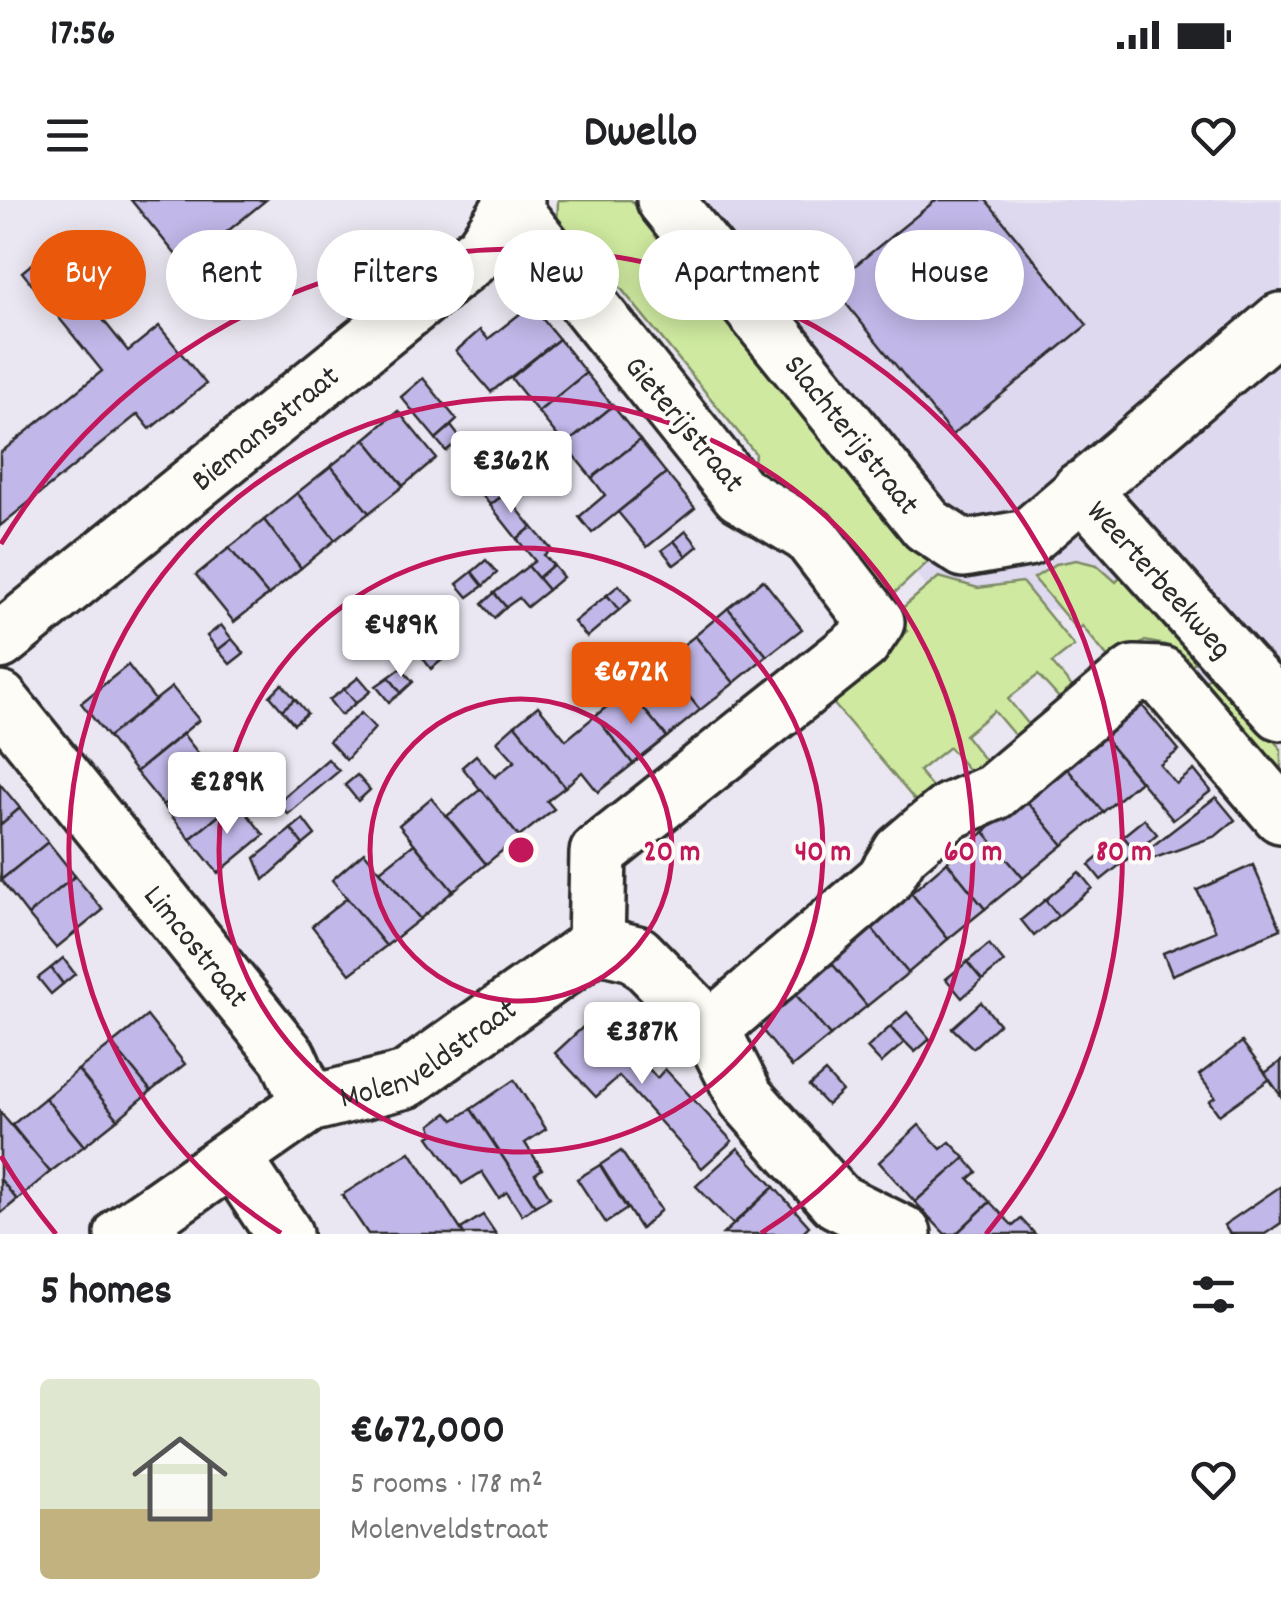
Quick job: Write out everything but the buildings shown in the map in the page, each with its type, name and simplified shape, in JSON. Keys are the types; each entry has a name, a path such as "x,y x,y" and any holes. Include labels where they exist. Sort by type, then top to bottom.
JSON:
{"street":[{"name":"Slachterijstraat","path":"664,200 928,525 964,549 994,546 1027,538 1081,489"},
{"name":"Gieterijstraat","path":"514,204 740,494 809,535 876,622 862,642 598,853 596,944"},
{"name":"Biemansstraat","path":"0,641 484,249 514,204"},
{"path":"1081,489 1281,321"},
{"name":"Weerterbeekweg","path":"1081,489 1281,712"},
{"path":"711,1029 884,880 901,852 950,812 994,792 1134,674 1161,674 1281,815"},
{"name":"Limcostraat","path":"0,700 288,1058 309,1104"},
{"path":"596,944 637,954 711,1029 746,1098 837,1200 903,1234"},
{"name":"Molenveldstraat","path":"123,1234 309,1104 406,1080 596,944"},
{"path":"234,1159 284,1234"}],"shaded area":[{"path":"609,200 1281,200 1281,768 1147,611 944,608 708,320 855,320 855,230 639,230 639,237"}],"green space":[{"path":"558,200 631,200 655,230 639,230 639,311 619,286 619,230 557,230"},
{"path":"647,320 729,320 906,537 932,558 885,602 799,495 753,475 755,453"},
{"path":"1076,560 1097,565 1116,582 1126,572 1201,657 1186,669 1165,645 1145,641 1116,660 1109,659 1082,626 1077,630 1034,578 1056,564"},
{"path":"939,577 978,588 1022,582 1074,646 1052,663 1074,689 1061,700 1038,675 1008,699 1030,726 1016,737 994,711 965,735 986,762 971,773 949,747 919,771 941,798 924,811 827,696 907,631 894,615"},
{"path":"1215,673 1281,749 1281,789 1199,686"}]}
